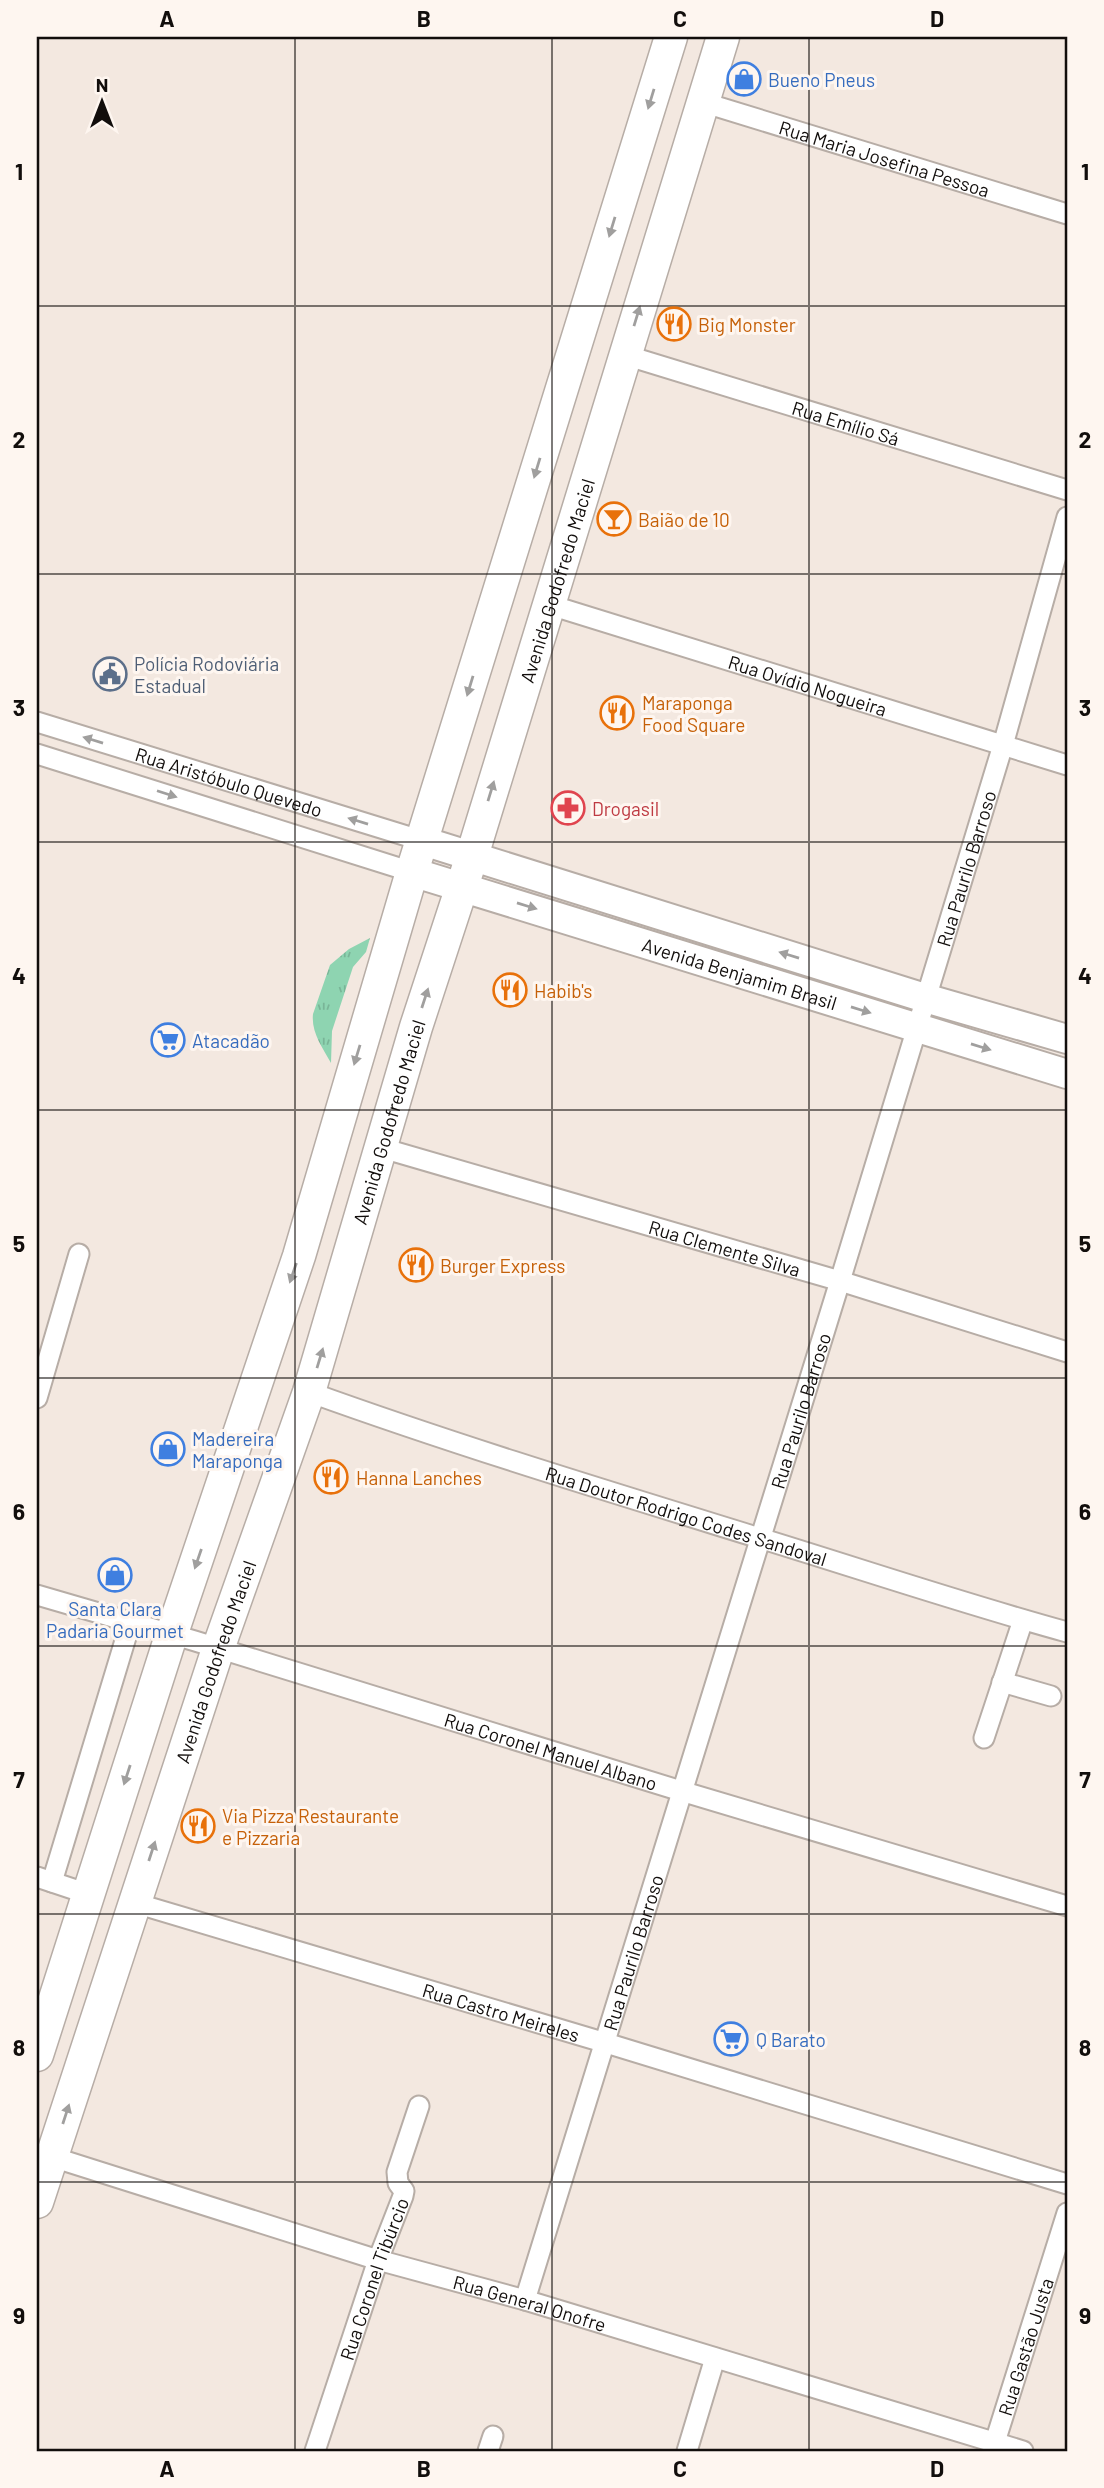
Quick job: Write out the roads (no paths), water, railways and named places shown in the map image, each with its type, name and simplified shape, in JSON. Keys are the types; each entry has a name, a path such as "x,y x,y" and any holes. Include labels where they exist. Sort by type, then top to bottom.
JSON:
{"main road":[{"path":"37,2055 171,1636 299,1256 412,872 671,37"},
{"name":"Avenida Godofredo Maciel","path":"37,2202 44,2154 135,1903 218,1649 309,1392 416,1027 472,856 547,604 723,37"},
{"path":"552,421 600,435"},
{"path":"517,534 566,547"},
{"name":"Avenida Benjamim Brasil","path":"423,841 925,998 1067,1039"},
{"name":"Avenida Benjamim Brasil","path":"412,872 1067,1073"},
{"path":"232,1454 280,1471"},
{"path":"216,1507 262,1525"}],"street":[{"name":"Rua Maria Josefina Pessoa","path":"702,102 1067,214"},
{"name":"Rua Emílio Sá","path":"625,355 1067,490"},
{"name":"Rua Paurilo Barroso","path":"526,2300 1003,745 1067,517"},
{"name":"Rua Ovídio Nogueira","path":"547,604 1067,765"},
{"name":"Rua Aristóbulo Quevedo","path":"37,722 423,841"},
{"name":"Rua Aristóbulo Quevedo","path":"37,754 412,872"},
{"name":"Rua Clemente Silva","path":"382,1148 840,1281 1067,1352"},
{"path":"37,1398 79,1254"},
{"name":"Rua Doutor Rodrigo Codes Sandoval","path":"309,1392 434,1437 1067,1632"},
{"name":"Rua Coronel Manuel Albano","path":"37,1595 1067,1906"},
{"path":"984,1738 1023,1620"},
{"path":"89,1894 44,1880 130,1623"},
{"path":"1002,1682 1051,1696"},
{"name":"Rua Castro Meireles","path":"135,1903 1067,2184"},
{"name":"Rua Coronel Tibúrcio","path":"315,2451 378,2260 404,2194 398,2183 397,2172 419,2106"},
{"name":"Rua General Onofre","path":"44,2154 378,2260 526,2300 1023,2451"},
{"name":"Rua Gastão Justa","path":"995,2442 1067,2213"},
{"path":"687,2451 715,2358"}],"place":[{"name":"Bueno Pneus","path":"744,79"},
{"name":"Big Monster","path":"674,324"},
{"name":"Baião de 10","path":"614,519"},
{"name":"Polícia Rodoviária Estadual","path":"110,674"},
{"name":"Maraponga Food Square","path":"617,713"},
{"name":"Drogasil","path":"568,808"},
{"name":"Habib's","path":"510,990"},
{"name":"Atacadão","path":"168,1040"},
{"name":"Burger Express","path":"416,1265"},
{"name":"Madereira Maraponga","path":"168,1449"},
{"name":"Hanna Lanches","path":"331,1477"},
{"name":"Santa Clara Padaria Gourmet","path":"115,1575"},
{"name":"Via Pizza Restaurante e Pizzaria","path":"198,1826"},
{"name":"Q Barato","path":"731,2039"}]}
